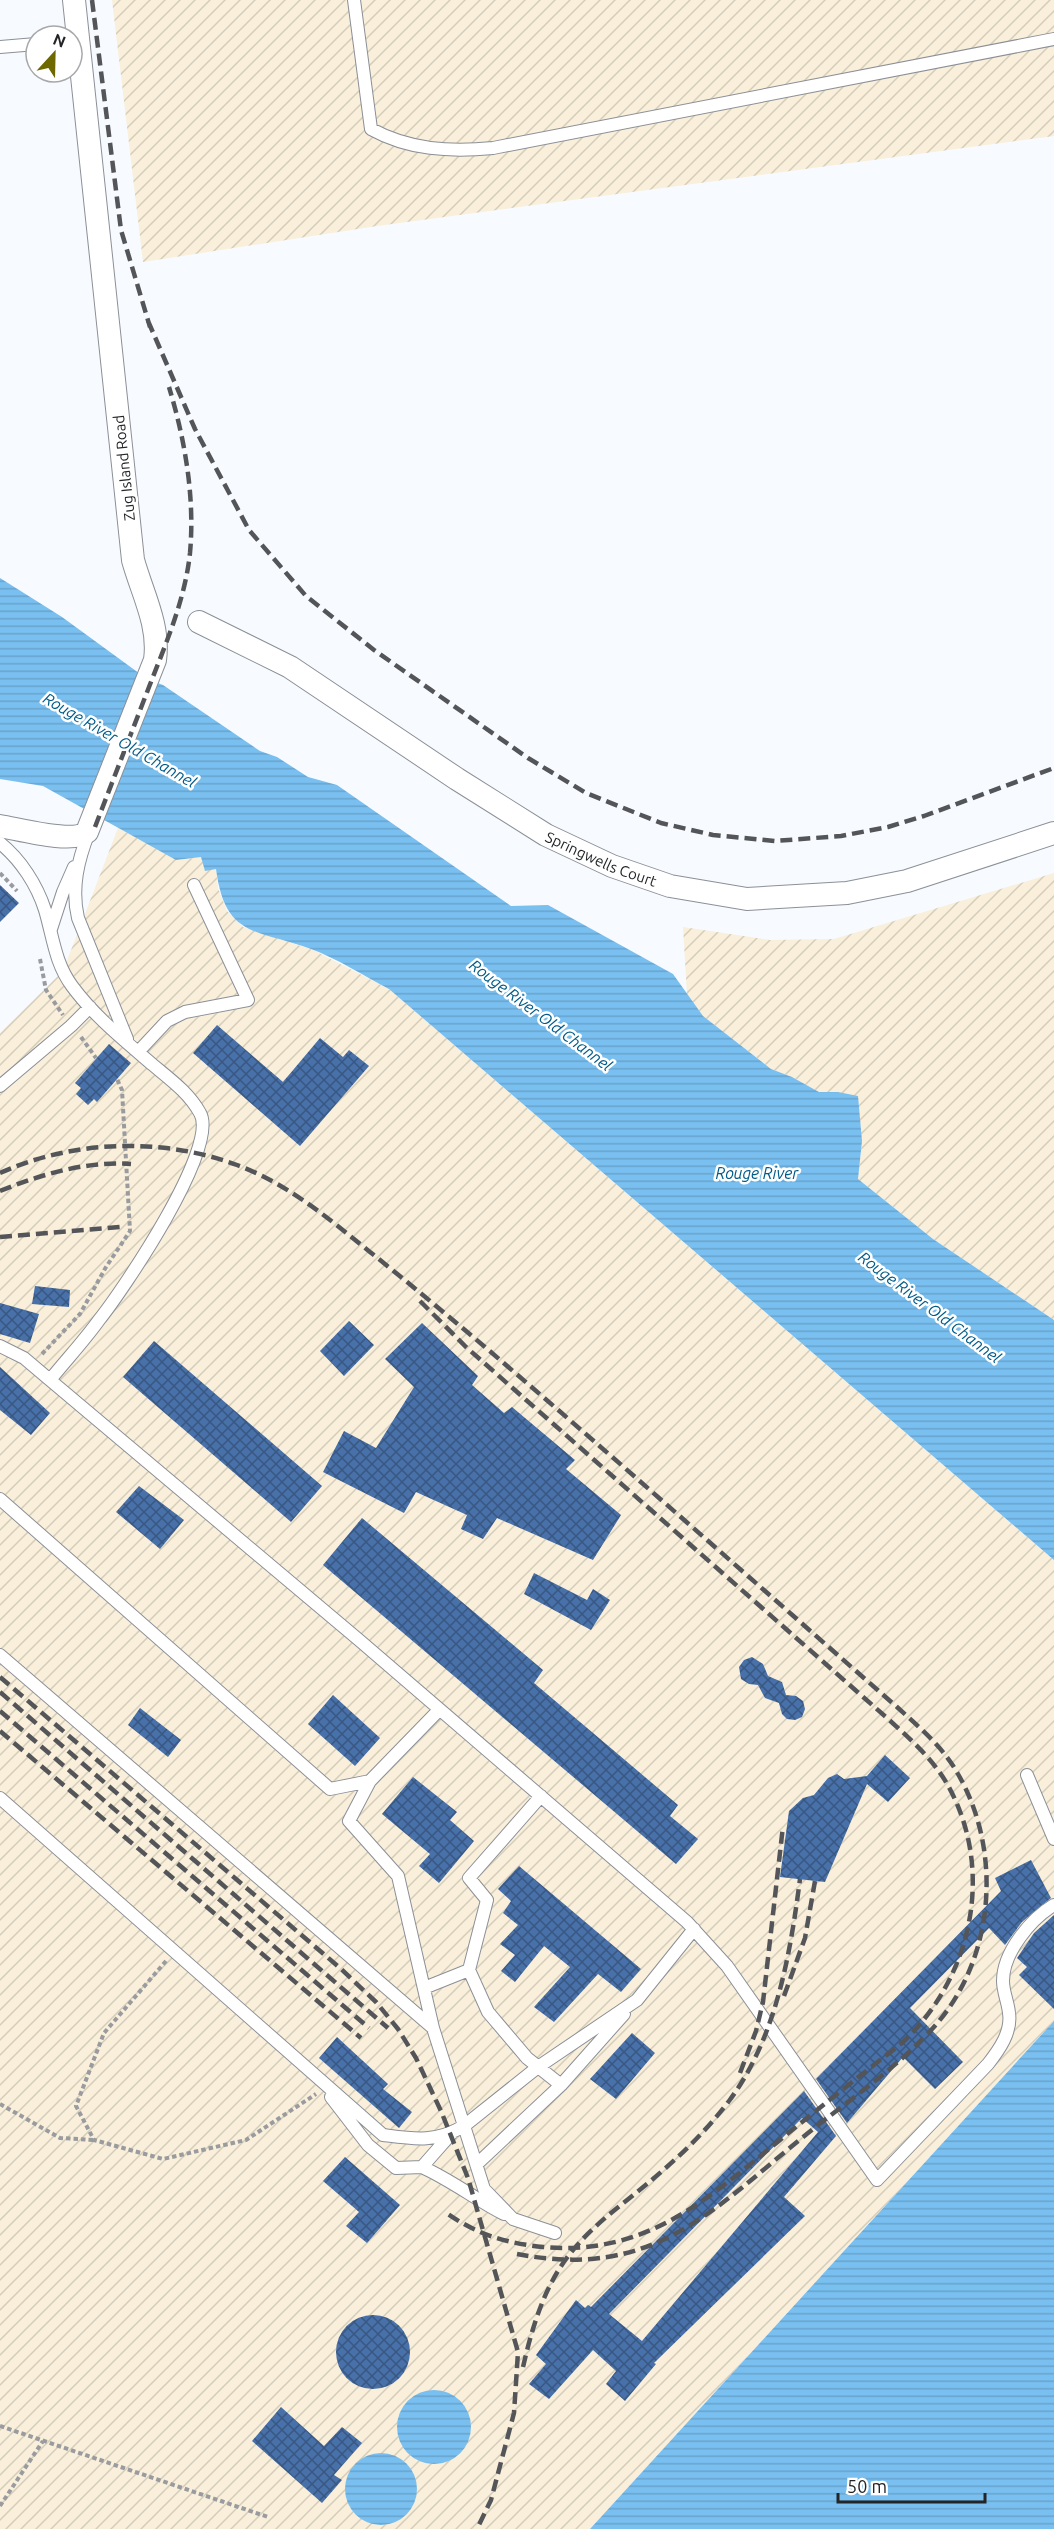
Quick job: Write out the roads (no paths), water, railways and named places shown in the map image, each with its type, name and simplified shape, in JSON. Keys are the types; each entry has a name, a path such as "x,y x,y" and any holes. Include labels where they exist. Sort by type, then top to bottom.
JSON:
{"street":[{"name":"Zug Island Road","path":"74,0 75,24"},
{"name":"Zug Island Road","path":"80,84 134,560 156,634 156,660 88,834"},
{"name":"Springwells Court","path":"199,622 290,667 457,779 546,835 612,866 670,886 747,899 847,894 907,881 1054,833"},
{"path":"0,826 76,838 88,834"}],"lane":[{"path":"354,0 371,129 395,141 454,151 493,148 1054,39"},
{"path":"0,46 24,45"},
{"path":"88,834 78,865 75,906 128,1043"},
{"path":"51,933 63,892 88,834"},
{"path":"0,843 18,860 35,887 44,907 54,951 63,971 90,1007 189,1095 202,1116 202,1140 188,1178 131,1275 100,1320 50,1380"},
{"path":"138,1052 167,1021 185,1012 248,1000 194,885"},
{"path":"0,1086 90,1007"},
{"path":"0,1346 50,1380 541,1796 694,1929 727,1966 877,2180 988,2064 1001,2047 1010,2016 1003,1980 1007,1962 1017,1942 1033,1923 1054,1905"},
{"path":"0,1499 330,1789 370,1781"},
{"path":"0,1654 433,2028"},
{"path":"439,1710 370,1781 349,1821 398,1876 433,2028 484,2189 513,2219"},
{"path":"1027,1775 1054,1839"},
{"path":"541,1796 469,1878 488,1900 469,1970 488,2012 527,2058 561,2085"},
{"path":"0,1798 383,2135 424,2140 451,2134"},
{"path":"477,2164 561,2085 637,2000 694,1929"},
{"path":"424,1988 469,1970"},
{"path":"422,2167 451,2134 538,2067 637,2000"},
{"path":"315,2075 368,2145 396,2168 422,2167 450,2180 472,2197 513,2219 555,2234"}],"water":[{"name":"Rouge River","path":"0,578 62,617 147,679 163,685 260,751 277,757 308,777 337,785 511,906 548,905 673,974 703,1016 771,1069 792,1077 819,1092 838,1092 858,1096 862,1141 858,1179 933,1239 1054,1320 1054,1560 389,989 321,953 246,927 227,908 220,891 216,869 205,871 201,857 176,860 43,786 0,779"},
{"path":"1054,2021 1054,2529 590,2529"},
{"path":"434,2390 448,2393 460,2401 468,2413 471,2427 468,2441 460,2453 448,2461 434,2464 420,2461 408,2453 400,2441 397,2427 400,2413 408,2401 420,2393"},
{"path":"388,2453 407,2463 415,2475 417,2489 415,2503 407,2515 395,2523 374,2525 355,2515 347,2503 345,2482 355,2463 367,2455"}],"railway":[{"path":"92,0 121,230 150,327"},
{"path":"148,321 195,429 249,530 306,596 374,650 528,758 586,793 661,823 713,835 775,841 841,836 888,827 1054,768"},
{"path":"95,827 168,638 188,570 191,532 190,490 180,427 169,387"},
{"path":"0,1173 57,1154 118,1146 148,1147 179,1150 237,1165 290,1192 339,1227 414,1287 589,1437 914,1722 938,1747 958,1774 972,1805 982,1837 986,1871 986,1905 980,1938 969,1971 954,2001 933,2028 889,2070 709,2213 677,2233 643,2248 606,2257 565,2260 517,2254"},
{"path":"0,1191 64,1170 97,1165 131,1164"},
{"path":"0,1237 121,1227"},
{"path":"420,1301 466,1347 919,1748 946,1782 961,1815 970,1850 973,1885 969,1920 960,1954 946,1986 926,2016 902,2043 700,2203 644,2233 613,2243 580,2247 543,2247 503,2240 480,2232 445,2212"},
{"path":"0,1677 340,1968 376,2002 398,2029 416,2058 441,2111 468,2178 518,2352 514,2413 491,2500 477,2529"},
{"path":"0,1692 388,2028"},
{"path":"0,1711 369,2028"},
{"path":"0,1731 361,2038"},
{"path":"740,2073 756,2031 763,2002 783,1826"},
{"path":"523,2367 540,2308 560,2267 569,2255 594,2227 688,2147 729,2101 745,2077 759,2051 778,1995 786,1966 800,1879"},
{"path":"784,1996 805,1938 815,1881"}],"water label":[{"name":"Rouge River Old Channel","path":"120,740"},
{"name":"Rouge River Old Channel","path":"541,1015"},
{"name":"Rouge River Old Channel","path":"930,1307"}]}
